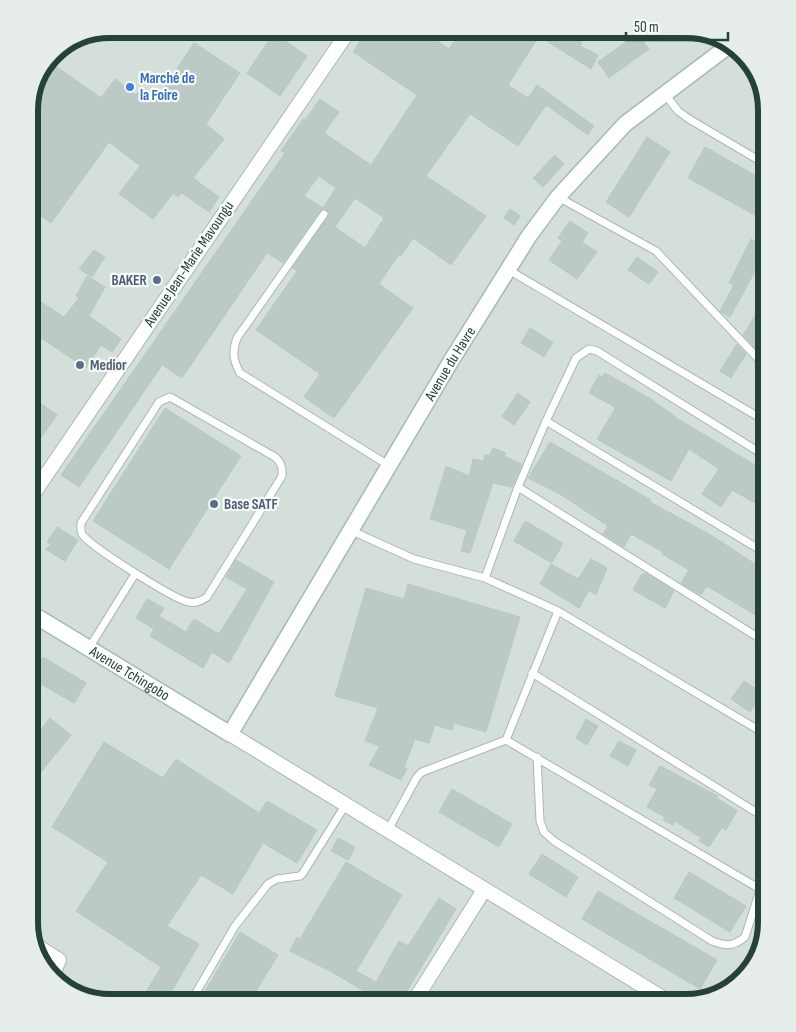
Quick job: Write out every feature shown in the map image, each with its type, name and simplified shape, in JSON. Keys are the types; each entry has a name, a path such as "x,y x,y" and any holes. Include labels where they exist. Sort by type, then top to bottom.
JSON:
{"street":[{"name":"Avenue Jean-Marie Mavoungu","path":"38,487 344,38"},
{"name":"Avenue du Havre","path":"230,734 352,531 388,465 507,269 558,197 625,124 725,49"},
{"name":"Avenue Tchingobo","path":"38,618 230,734"},
{"path":"230,734 656,994"},
{"path":"419,994 484,890"},
{"path":"43,949 59,960 55,968"}],"lane":[{"path":"664,93 678,111 688,119 758,160"},
{"path":"558,197 656,251 758,359"},
{"path":"324,214 237,338 232,349 234,364 240,373 388,465"},
{"path":"507,269 758,417"},
{"path":"485,578 518,487 546,420 576,358 588,349 597,351 758,451"},
{"path":"170,397 175,399 280,461 282,476 207,597 202,602 185,601 136,574 82,534 81,522 159,402 170,397"},
{"path":"546,420 758,549"},
{"path":"518,487 758,637"},
{"path":"352,531 414,559 485,578 558,611 758,730"},
{"path":"89,649 136,574"},
{"path":"388,830 417,776 422,772 506,740 558,611"},
{"path":"532,673 758,813"},
{"path":"506,740 758,888"},
{"path":"537,757 540,821 544,832 554,841 712,941 727,946 737,944 745,937 758,895"},
{"path":"195,994 235,926 271,881 300,876 303,873 346,804"}],"shaded area":[{"path":"691,38 714,43 734,55 741,62 755,86 758,100 758,932 753,950 744,966 726,982 710,991 696,994 100,994 82,989 66,980 50,962 43,950 38,932 38,105 43,82 59,59 82,43 96,39"}],"building":[{"path":"271,38 281,38 307,56 280,96 247,73"},
{"path":"362,38 433,38 449,49 457,38 538,38 508,85 528,98 537,85 594,126 588,135 546,105 518,146 470,114 426,176 486,216 451,265 413,238 401,256 399,254 379,284 413,308 334,418 304,397 320,374 256,330 297,271 292,268 328,217 329,211 324,209 320,211 283,263 267,253 182,378 162,365 79,487 61,475 285,153 281,151 303,119 305,120 320,99 339,112 324,133 371,165 417,95 353,52","holes":["319,176 336,188 323,208 304,196","355,198 384,218 365,248 335,227"]},
{"path":"542,38 576,38 582,42 580,46 598,55 591,69"},
{"path":"631,38 640,38 649,49 609,78 598,62"},
{"path":"194,43 240,73 206,124 224,139 193,178 219,197 209,212 182,193 178,197 173,193 153,219 119,194 140,166 109,142 51,223 38,214 38,105 43,82 54,65 101,98 115,79 136,95 138,92 154,103"},
{"path":"647,137 670,152 629,217 606,202"},
{"path":"705,147 758,177 758,217 688,178"},
{"path":"555,155 564,164 543,187 533,178"},
{"path":"510,209 520,216 514,225 504,218"},
{"path":"570,221 588,233 582,242 597,252 577,279 549,260 562,241 558,238"},
{"path":"751,239 758,243 758,259 753,267 756,269 730,317 720,311 734,285 729,283"},
{"path":"94,250 105,257 92,277 79,269"},
{"path":"637,257 658,272 649,284 628,270"},
{"path":"87,276 105,287 89,316 121,339 112,352 101,345 86,368 38,336 38,300 64,317 79,298 76,296"},
{"path":"758,311 758,351 743,335"},
{"path":"530,328 553,342 544,357 521,343"},
{"path":"737,344 746,354 731,378 720,371"},
{"path":"605,373 651,399 678,419 758,467 757,504 732,490 721,507 702,494 719,469 689,449 671,481 597,439 615,409 615,407 589,393 599,375 602,377"},
{"path":"518,393 530,402 514,425 502,416"},
{"path":"38,402 57,415 38,442"},
{"path":"165,408 241,456 169,569 93,521"},
{"path":"550,442 651,500 650,502 711,535 758,566 758,617 707,586 701,595 681,583 689,570 662,554 663,552 631,534 624,547 603,534 608,526 560,494 528,478"},
{"path":"493,448 506,453 504,456 522,464 512,487 493,483 470,553 461,551 467,530 430,519 446,466 469,476 473,459 483,461 485,455 490,455"},
{"path":"525,521 563,543 552,563 514,541"},
{"path":"57,527 78,540 65,561 45,549 51,545 47,542"},
{"path":"591,559 607,568 596,595 589,590 579,608 540,584 551,564 578,579"},
{"path":"236,560 274,582 229,663 212,652 203,668 150,636 154,629 136,618 147,599 164,608 159,616 186,632 194,619 219,634 247,589 226,577"},
{"path":"646,573 674,591 665,608 633,590 641,575"},
{"path":"408,584 520,617 486,732 454,723 452,730 435,725 429,743 415,739 404,767 407,769 401,780 369,765 380,746 365,741 378,708 335,696 366,588 404,599"},
{"path":"43,657 86,683 74,703 38,683 38,665"},
{"path":"744,681 758,690 758,699 750,712 731,699"},
{"path":"50,718 71,735 38,776 38,733"},
{"path":"586,719 598,726 587,745 576,738"},
{"path":"619,741 636,750 628,766 610,756"},
{"path":"104,742 163,778 176,759 259,813 267,801 317,830 297,863 263,843 233,894 201,875 167,926 199,944 170,994 145,994 161,967 76,911 108,862 52,827"},
{"path":"660,766 718,796 717,798 737,811 726,830 722,827 709,847 699,841 701,838 675,821 673,825 663,820 665,817 647,807 657,789 649,785"},
{"path":"452,789 512,824 499,847 439,812"},
{"path":"338,838 355,847 348,860 331,851"},
{"path":"542,854 578,877 566,897 529,874"},
{"path":"346,862 402,895 356,971 376,982 399,941 408,946 439,898 456,909 405,994 369,994 332,972 290,951 297,937 300,939"},
{"path":"689,872 746,906 730,932 674,898"},
{"path":"598,891 717,960 700,989 582,919"},
{"path":"240,932 278,955 254,994 203,994"}],"place":[{"name":"Marché de la Foire","path":"130,87"},
{"name":"BAKER","path":"157,280"},
{"name":"Medior","path":"80,365"},
{"name":"Base SATF","path":"214,504"}]}
